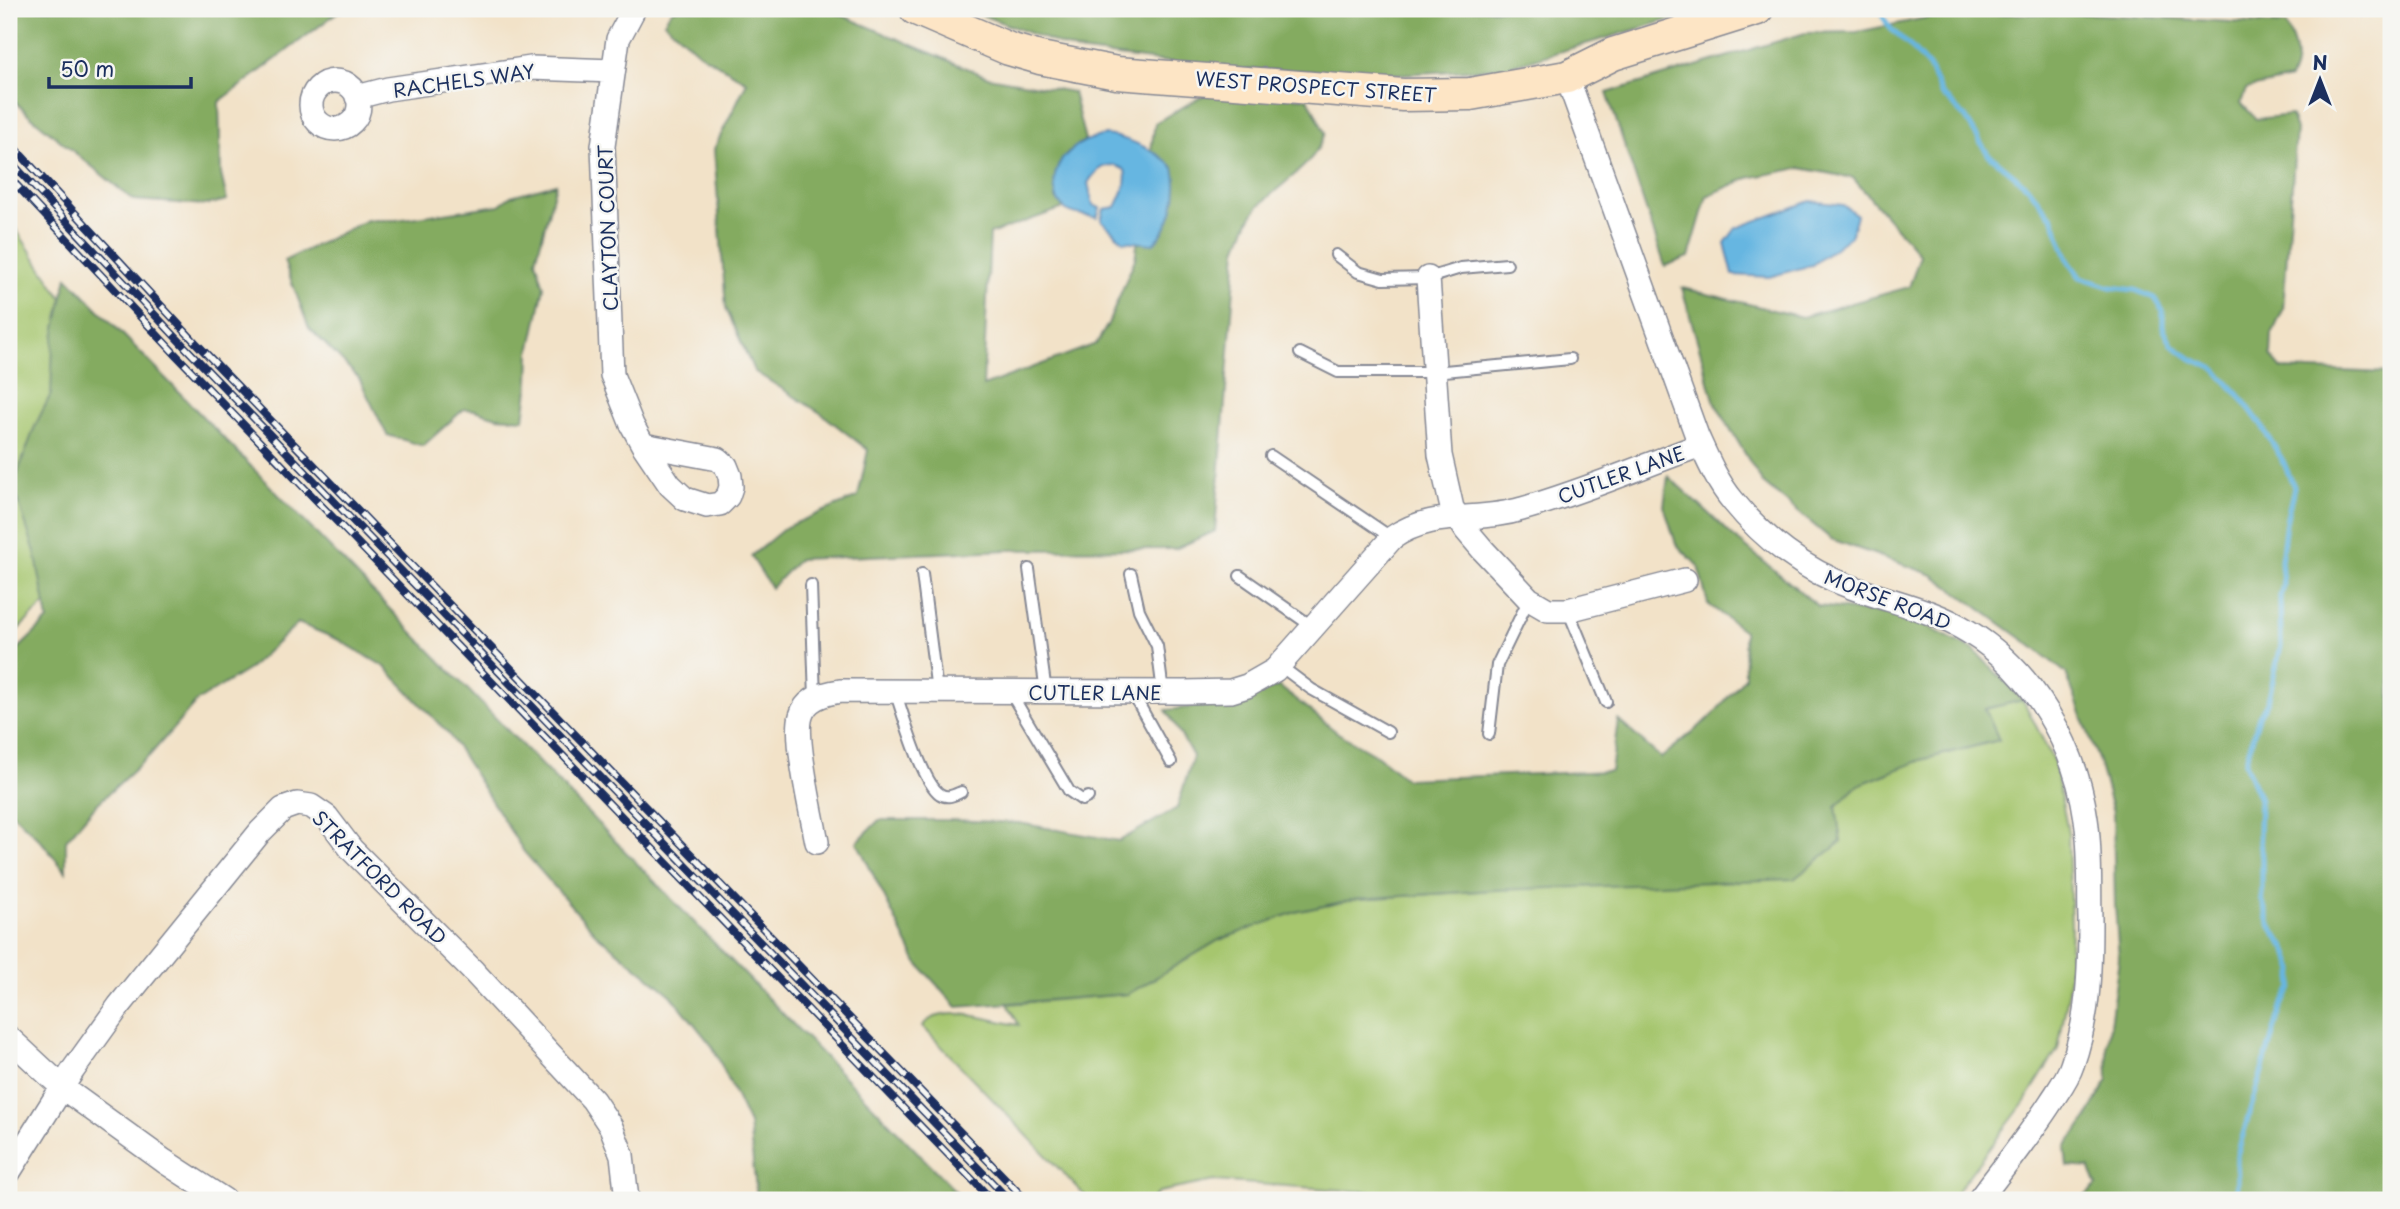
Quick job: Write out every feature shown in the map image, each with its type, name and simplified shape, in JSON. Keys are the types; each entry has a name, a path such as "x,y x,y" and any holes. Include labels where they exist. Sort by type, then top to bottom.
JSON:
{"street":[{"name":"CLAYTON COURT","path":"634,9 618,39 603,146 612,375 643,445"},
{"name":"WEST PROSPECT STREET","path":"916,9 1009,49 1040,58 1118,73 1403,95 1470,94 1567,77 1614,54 1756,9"},
{"name":"RACHELS WAY","path":"357,97 388,89 531,68 613,71"},
{"name":"MORSE ROAD","path":"1567,77 1701,445 1732,500 1768,537 1799,561 1829,579 1930,611 1970,632 1996,651 2028,685 2055,724 2077,773 2087,820 2089,878 2089,988 2080,1037 2071,1068 2059,1090 1979,1200"},
{"path":"1428,278 1440,455 1448,496 1458,518 1483,550 1529,599 1548,610 1568,610 1685,580"},
{"name":"CUTLER LANE","path":"815,698 841,691 1231,691 1255,682 1279,665 1392,538 1416,524 1489,516 1524,509 1701,445"},
{"path":"815,698 801,715 799,734 817,842"},
{"name":"STRATFORD ROAD","path":"9,1172 119,1006 260,832 282,809 297,804 311,806 327,817 352,850 474,972 593,1100 611,1127 622,1155 627,1200"},
{"path":"9,1038 63,1088 164,1161 224,1200"}],"lane":[{"path":"1336,255 1358,272 1383,279 1428,278 1461,268 1507,264"},
{"path":"1300,353 1338,373 1434,372 1570,359"},
{"path":"1271,456 1392,538"},
{"path":"1029,569 1046,692"},
{"path":"1131,573 1139,610 1157,646 1163,692"},
{"path":"922,574 937,691"},
{"path":"1240,576 1313,627"},
{"path":"811,585 815,698"},
{"path":"1489,733 1497,665 1529,599"},
{"path":"1568,610 1606,702"},
{"path":"1279,665 1311,689 1388,732"},
{"path":"895,691 932,786 948,797 961,792"},
{"path":"1010,692 1069,791 1082,800 1088,797"},
{"path":"1132,692 1171,762"}],"green space":[{"path":"9,9 347,9 338,12 219,102 221,174 227,200 206,205 133,200 9,96"},
{"path":"673,9 827,9 988,77 1073,92 1085,140 1067,153 1056,198 1064,208 990,234 983,386 1096,344 1108,324 1135,259 1155,123 1206,94 1308,98 1325,133 1320,145 1297,173 1256,209 1237,249 1215,531 1175,549 1009,550 799,559 771,588 751,556 786,527 858,497 868,450 822,414 754,371 726,308 714,149 747,82 699,53 664,22"},
{"path":"966,9 1706,9 1503,68 1403,74 1225,69 1077,51"},
{"path":"1945,14 2092,14 2286,25 2292,38 2296,58 2290,79 2246,89 2241,103 2256,119 2291,115 2296,130 2283,310 2272,334 2271,356 2282,369 2391,373 2391,1200 2071,1200 2084,1197 2097,1185 2089,1168 2067,1166 2065,1147 2086,1120 2108,1079 2107,1047 2119,958 2113,813 2099,762 2066,673 1933,575 1831,539 1762,482 1715,403 1682,288 1802,317 1909,287 1920,255 1853,178 1800,168 1748,178 1707,196 1689,257 1665,266 1607,93 1805,33 1857,32"},
{"path":"556,184 536,260 544,287 530,352 524,419 497,417 464,409 423,446 387,435 359,378 309,328 284,261 367,220 396,220 499,205 511,196"},
{"path":"9,219 112,373 188,469 9,638"},
{"path":"67,277 964,1200 757,1200 749,1124 713,1047 671,995 595,933 524,852 448,733 385,667 339,640 298,623 249,669 197,701 150,755 96,805 66,840 66,872 41,841 9,810 9,658 48,620 35,552 13,486 35,426 51,394 53,342"},
{"path":"1668,476 1735,538 1818,606 1887,614 1926,626 1974,650 2023,700 1985,709 1999,740 1921,760 1858,785 1836,806 1841,842 1794,879 1495,890 1357,899 1295,912 1219,940 1128,994 957,1007 917,963 857,842 879,820 1019,823 1119,841 1177,808 1193,756 1166,710 1219,704 1279,686 1338,733 1378,756 1406,779 1611,771 1618,720 1661,758 1712,716 1745,677 1744,631 1708,604 1698,566 1676,544 1664,506"},
{"path":"2023,700 2054,762 2068,832 2071,927 2068,995 2058,1049 2024,1103 1950,1200 1400,1200 1399,1194 1214,1181 1159,1192 1151,1200 1089,1200 922,1026 942,1015 955,1014 1019,1025 1008,1004 1128,994 1219,940 1295,912 1358,899 1495,890 1836,806 1858,785 1921,760 1999,740 1985,709"}],"water":[{"path":"1106,135 1143,146 1174,168 1176,188 1173,209 1160,237 1153,244 1123,241 1101,220 1104,209 1116,207 1124,189 1125,170 1119,167 1104,167 1095,173 1088,183 1093,205 1100,208 1097,218 1069,211 1058,200 1055,179 1062,160 1077,146"},
{"path":"1810,201 1843,205 1857,215 1851,236 1812,265 1769,277 1733,275 1725,243 1736,228"}],"waterway":[{"path":"1883,17 1891,29 1929,67 1941,93 1965,117 1988,154 2027,186 2053,219 2068,260 2080,277 2110,287 2135,290 2155,298 2163,311 2163,327 2172,345 2192,359 2215,369 2239,395 2283,461 2294,487 2281,561 2281,646 2268,701 2259,716 2245,763 2260,799 2262,900 2270,925 2286,949 2294,970 2292,988 2281,1007 2237,1155 2234,1200"}],"railway":[{"path":"9,142 196,343 1026,1200"},
{"path":"9,160 186,348 1009,1200"},
{"path":"9,177 178,357 992,1200"}]}
